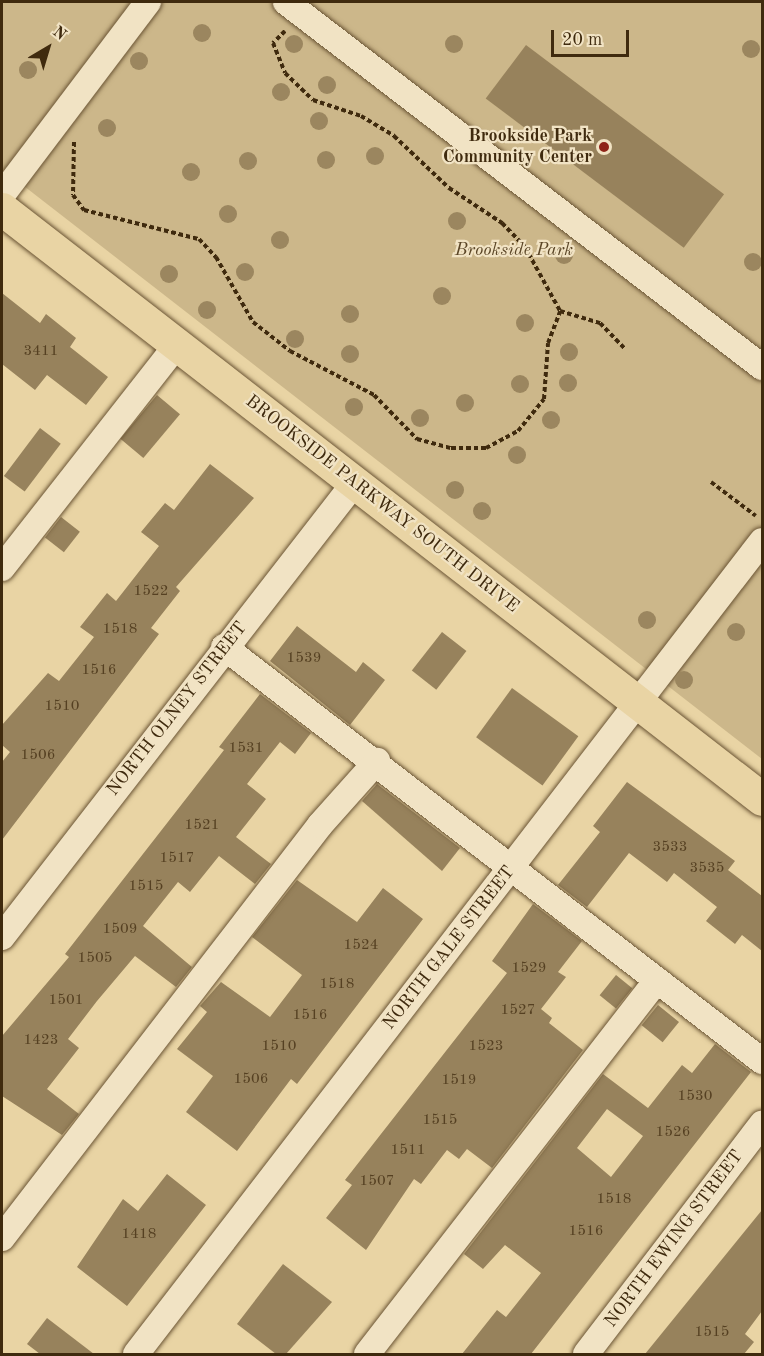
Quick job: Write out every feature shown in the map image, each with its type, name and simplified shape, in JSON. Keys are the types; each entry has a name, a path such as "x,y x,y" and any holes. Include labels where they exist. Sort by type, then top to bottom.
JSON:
{"main road":[{"name":"BROOKSIDE PARKWAY SOUTH DRIVE","path":"2,209 762,799"}],"street":[{"path":"2,195 148,2"},
{"path":"294,7 762,367"},
{"path":"2,568 177,345"},
{"name":"NORTH OLNEY STREET","path":"2,937 224,647 355,482"},
{"name":"NORTH GALE STREET","path":"136,1354 762,541"},
{"path":"224,647 377,761 511,868 762,1061"},
{"path":"2,1238 320,825 377,761"},
{"path":"368,1354 657,980"},
{"name":"NORTH EWING STREET","path":"586,1354 762,1124"}],"path":[{"path":"68,108 76,154 70,173 73,195 84,210 199,239 216,257 253,321 290,351 374,395 417,439 452,448 486,448 518,432 544,399 548,343 560,311 542,269 502,223 449,188 394,136 361,116 313,100 285,73 273,43 294,7"},
{"path":"560,311 600,323 624,348"},
{"path":"711,482 762,521"}],"green space":[{"name":"Brookside Park","path":"2,2 762,2 762,759 2,169"}],"building":[{"name":"Brookside Park Community Center","path":"526,45 724,194 684,248 486,99"},
{"path":"2,293 40,323 46,314 76,338 70,347 108,377 86,405 47,375 35,390 2,364"},
{"path":"157,395 180,414 143,458 120,439"},
{"path":"40,428 61,444 25,492 4,476"},
{"path":"210,464 254,498 176,587 180,591 151,628 159,634 2,840 2,762 10,752 2,745 2,725 48,673 59,681 94,637 80,627 107,593 116,601 159,546 141,532 165,503 174,510"},
{"path":"61,517 80,532 64,552 45,537"},
{"path":"297,626 356,672 363,662 385,680 350,725 270,661"},
{"path":"442,632 466,651 436,690 412,671"},
{"path":"512,688 578,736 542,786 476,737"},
{"path":"260,694 311,733 295,754 280,742 247,784 266,799 236,837 271,864 255,884 219,856 190,892 178,882 143,926 192,967 176,987 135,956 97,1001 68,1039 79,1048 47,1089 79,1114 62,1135 2,1096 2,1036 69,957 65,954 224,750 219,747"},
{"path":"627,782 735,861 728,870 762,896 762,951 742,935 735,944 706,921 717,907 674,873 667,882 629,853 587,907 558,885 600,832 593,826"},
{"path":"377,784 460,848 442,871 362,801"},
{"path":"297,880 357,922 383,888 423,919 297,1084 291,1079 237,1151 186,1112 213,1076 177,1049 207,1012 200,1006 221,982 270,1017 302,975 252,937"},
{"path":"533,904 582,941 558,972 566,977 541,1009 552,1018 549,1023 583,1050 492,1168 467,1149 459,1159 447,1150 421,1184 414,1179 366,1250 326,1218 352,1185 345,1180 507,973 492,961"},
{"path":"616,975 632,988 616,1008 600,995"},
{"path":"658,1005 679,1022 663,1042 642,1025"},
{"path":"715,1044 751,1072 531,1354 462,1354 497,1310 506,1317 541,1273 505,1245 483,1269 464,1254 603,1074 648,1108 682,1065 692,1073","holes":["607,1109 643,1136 611,1177 577,1148"]},
{"path":"167,1174 206,1205 127,1306 77,1267 123,1199 138,1211"},
{"path":"762,1210 762,1311 745,1334 754,1342 744,1354 645,1354"},
{"path":"283,1264 332,1302 286,1354 276,1354 237,1324"},
{"path":"47,1318 94,1354 40,1354 27,1344"}],"place":[{"name":"Brookside Park Community Center","path":"604,147"}]}
